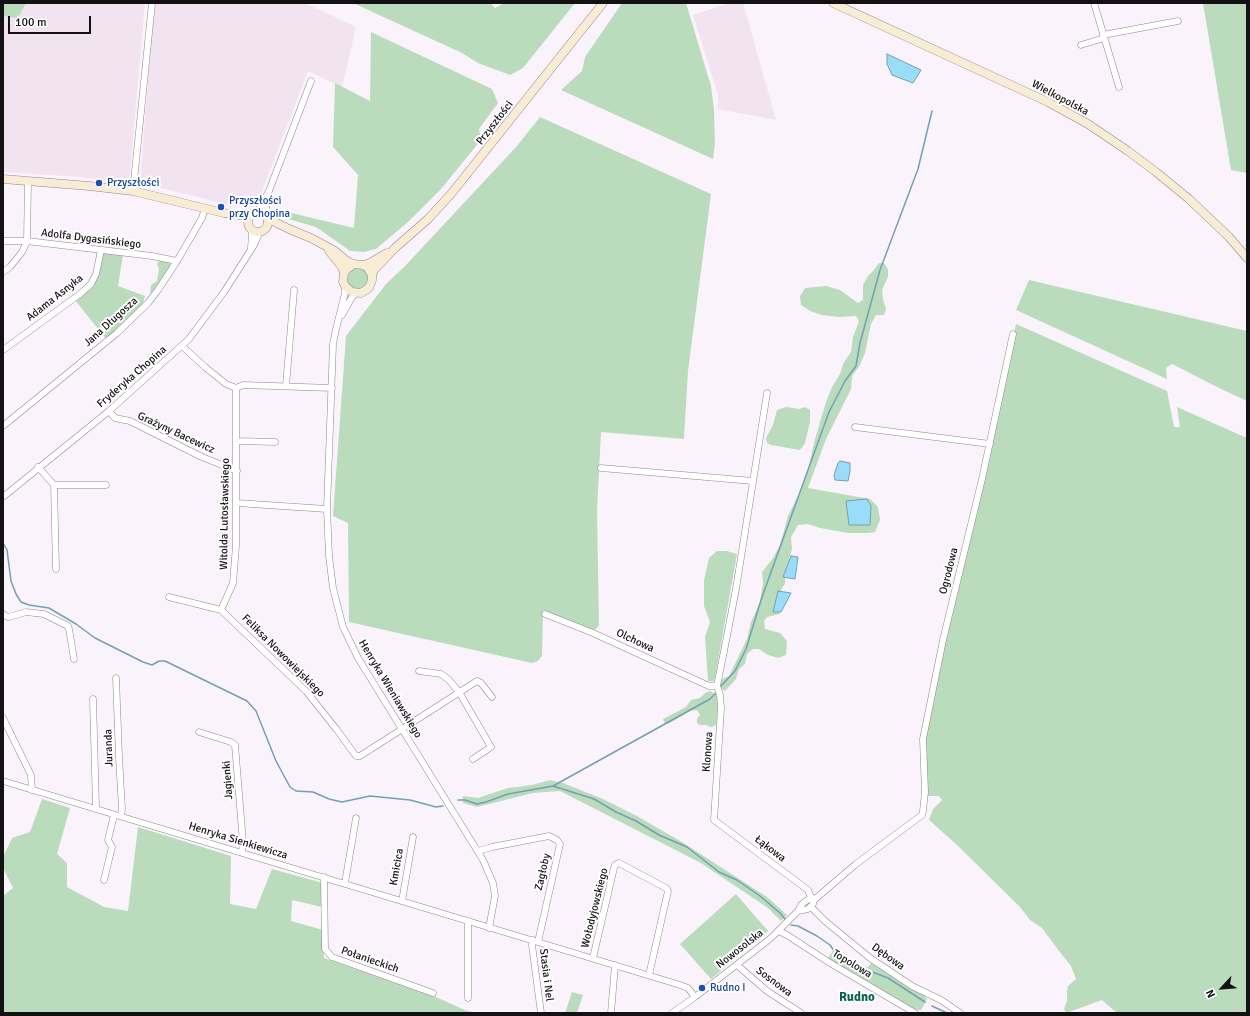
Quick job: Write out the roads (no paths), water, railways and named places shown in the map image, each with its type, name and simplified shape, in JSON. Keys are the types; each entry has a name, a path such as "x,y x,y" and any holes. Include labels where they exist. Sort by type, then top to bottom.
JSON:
{"street":[{"path":"133,191 152,3"},
{"name":"Przyszłości","path":"372,275 374,270 395,248 428,219 451,194 603,3"},
{"name":"Wielkopolska","path":"833,3 1048,102 1088,124 1128,151 1184,195 1208,217 1247,258"},
{"path":"1094,3 1119,87"},
{"path":"1081,45 1104,37 1178,21"},
{"path":"250,227 248,221 259,209 269,191 311,81"},
{"path":"3,180 133,191 224,213 247,216 259,212 289,229 311,238 335,251 348,262 367,267 372,275 369,288 365,291 356,293 348,290 345,286 342,267 323,245"},
{"path":"3,272 10,267 21,253 27,241 28,181"},
{"path":"262,231 267,223 266,217 269,191"},
{"name":"Jana Długosza","path":"3,426 117,333 154,295 202,218 205,208"},
{"path":"224,213 245,222 254,231 289,229"},
{"name":"Fryderyka Chopina","path":"250,227 252,234 250,250"},
{"name":"Fryderyka Chopina","path":"3,497 38,467 109,411 189,339 224,292 262,231"},
{"name":"Adolfa Dygasińskiego","path":"3,241 27,241 177,260"},
{"name":"Przyszłości","path":"363,265 370,264 395,248"},
{"name":"Adama Asnyka","path":"3,350 80,294 91,284 96,274 101,250"},
{"path":"344,273 354,264"},
{"name":"Henryka Wieniawskiego","path":"345,286 345,293 333,344 327,509 331,575 337,606 343,627 362,664 478,851 489,872 493,883 495,896 489,928"},
{"path":"286,386 294,290"},
{"name":"Henryka Wieniawskiego","path":"338,321 352,297 356,293"},
{"name":"Ogrodowa","path":"922,815 924,808 923,739 943,640 990,444 1013,334"},
{"path":"182,346 226,384 236,388 243,384 332,388"},
{"name":"Witolda Lutosławskiego","path":"221,610 233,583 236,546 236,388"},
{"path":"717,686 726,641 767,393"},
{"name":"Grażyny Bacewicz","path":"109,411 115,418 130,421 202,457 237,471"},
{"path":"855,428 990,444"},
{"path":"237,441 275,442"},
{"path":"38,467 54,484 56,569"},
{"path":"601,468 753,481"},
{"path":"54,484 106,485"},
{"path":"237,502 327,509"},
{"name":"Feliksa Nowowiejskiego","path":"169,597 221,610 306,691 356,756 360,756 403,729"},
{"path":"3,614 9,617 26,612 44,614 68,626 74,660"},
{"name":"Olchowa","path":"545,614 593,633 708,686 717,686"},
{"path":"419,671 441,674 449,680 459,692 491,747 473,759"},
{"name":"Juranda","path":"104,880 112,847 108,840 122,809 116,678"},
{"path":"403,729 477,681 481,683 492,697"},
{"name":"Klonowa","path":"714,820 721,708 720,695 717,686"},
{"path":"93,699 96,808"},
{"path":"3,718 32,776 32,790"},
{"name":"Jagienki","path":"199,732 231,742 235,745 243,843 242,852"},
{"name":"Henryka Sienkiewicza","path":"3,781 649,975 683,986 690,990 695,997"},
{"name":"Nowosolska","path":"672,1013 737,965 779,931 798,911 801,905 813,899 856,864 922,815"},
{"path":"345,883 356,818"},
{"name":"Łąkowa","path":"714,820 808,890 813,899"},
{"name":"Zagłoby","path":"478,851 549,836 558,840 560,844 535,941"},
{"name":"Kmicica","path":"402,901 413,837"},
{"name":"Wołodyjowskiego","path":"593,958 614,868 615,865 619,864 666,888 668,891 649,975"},
{"name":"Połanieckich","path":"324,877 325,949 332,957 433,993"},
{"name":"Nowosolska","path":"811,908 813,899"},
{"path":"798,911 811,908"},
{"name":"Dębowa","path":"811,908 870,958 912,986 942,1000 960,1013"},
{"path":"468,921 468,998"},
{"name":"Topolowa","path":"779,931 830,964 915,1013"},
{"name":"Stasia i Nel","path":"535,941 532,945 541,1013"},
{"path":"611,1013 615,965"},
{"name":"Sosnowa","path":"737,965 767,991 801,1013"}],"water":[{"path":"887,54 921,70 913,83 892,75 887,64"},
{"path":"840,461 850,463 848,481 835,480 834,475"},
{"path":"867,499 871,506 870,525 849,525 846,501"},
{"path":"791,556 798,557 795,579 783,577"},
{"path":"778,591 791,593 781,612 773,612"}],"waterway":[{"path":"720,687 735,671 746,649 762,597 829,412 845,381 856,366 860,343 880,270 918,169 932,111"},
{"path":"3,543 7,550 11,581 21,602 29,605 49,608 76,624 95,638 143,662 152,665 159,661 165,661 247,701 256,711 276,761 290,787 296,791 313,792 329,799 342,802 370,796 410,800 436,807 443,806"},
{"path":"553,786 710,699 717,692"},
{"path":"458,800 465,800 477,804 508,794 553,786 594,799 659,835 687,847 719,872 737,880 760,896 785,919"},
{"path":"791,925 798,926 830,945 841,961 857,969 888,978 925,1002"},
{"path":"932,1006 947,1013"}],"place":[{"name":"Przyszłości","path":"99,183"},
{"name":"Przyszłości przy Chopina","path":"221,207"},
{"name":"Rudno I","path":"702,988"}],"district":[{"name":"Rudno","path":"857,998"}]}
